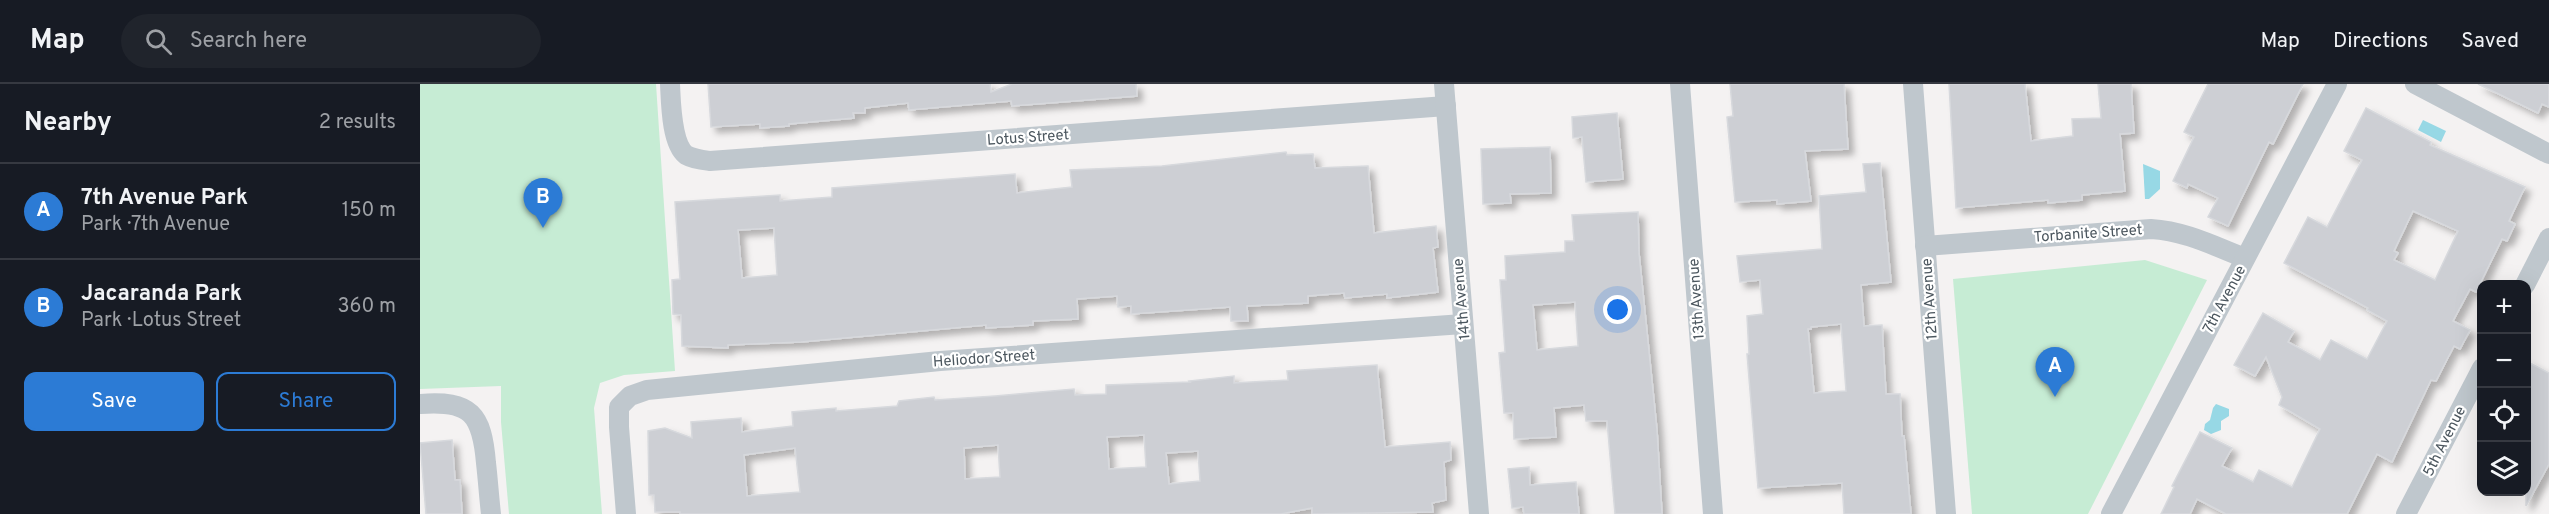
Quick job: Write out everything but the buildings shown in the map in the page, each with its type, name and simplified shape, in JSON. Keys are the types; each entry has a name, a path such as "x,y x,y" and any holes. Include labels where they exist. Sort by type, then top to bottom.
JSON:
{"street":[{"name":"Lotus Street","path":"670,84 674,126 679,144 684,153 690,157 710,161 1446,106"},
{"name":"14th Avenue","path":"1444,84 1479,514"},
{"name":"13th Avenue","path":"1680,84 1713,514"},
{"name":"12th Avenue","path":"1912,84 1946,514"},
{"name":"7th Avenue","path":"2111,514 2337,84"},
{"path":"2415,84 2549,154"},
{"name":"Torbanite Street","path":"1925,246 2151,229 2170,230 2245,258"},
{"path":"2528,280 2549,238"},
{"name":"Heliodor Street","path":"626,514 619,407 630,396 647,390 940,361 1463,324"},
{"name":"5th Avenue","path":"2406,514 2477,376"},
{"path":"420,404 448,403 462,407 474,416 482,428 491,514"}],"green space":[{"path":"420,84 656,84 675,371 624,375 600,383 594,408 602,514 509,514 501,422 501,386 420,389"},
{"path":"2145,260 2207,280 2088,514 1972,514 1953,279"}],"water":[{"path":"2423,120 2446,131 2441,142 2418,130"},
{"path":"2143,164 2160,171 2160,189 2149,199 2145,199"},
{"path":"2216,404 2229,409 2229,416 2221,421 2221,430 2211,434 2204,430 2205,424 2210,420"}],"place":[{"name":"Jacaranda Park","path":"543,228"},
{"name":"7th Avenue Park","path":"2055,397"}]}
